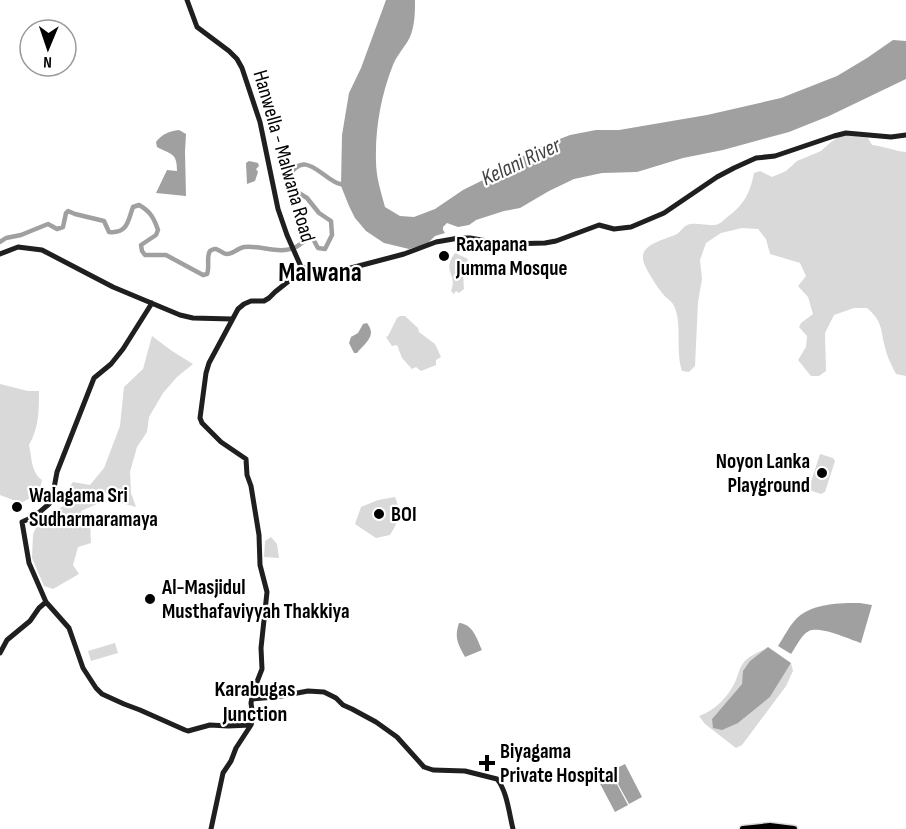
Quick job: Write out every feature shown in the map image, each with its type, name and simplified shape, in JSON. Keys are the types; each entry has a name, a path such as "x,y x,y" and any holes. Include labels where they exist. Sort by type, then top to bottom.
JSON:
{"main road":[{"name":"Hanwella - Malwana Road","path":"187,0 197,27 229,51 242,68 260,122 278,209 302,269"},
{"path":"211,829 223,773 253,718 252,692 262,669 262,637 267,592 260,566 259,535 246,459 204,426 200,418 208,363 238,309 251,301 264,301 302,269 329,271 347,269 404,254 436,242 459,238 504,244 550,243 599,225 614,229 631,227 664,213 717,177 756,158 775,156 846,134 891,137 906,135"},
{"path":"0,254 18,247 42,250 113,287 180,315 193,318 232,319"},
{"path":"152,303 118,357 94,378 57,472 52,499 35,516 22,522 29,563 46,602 69,628 83,668 102,694 188,731 210,725 251,725"},
{"path":"0,653 7,640 30,621 46,602"},
{"path":"252,699 308,691 329,694 343,705 358,711 397,737 424,767 433,771 465,771 499,781 513,829"},
{"path":"743,829 770,826 794,829"}],"shaded area":[{"path":"848,135 868,138 872,145 906,152 906,376 896,374 887,354 876,317 867,308 854,308 834,315 825,333 826,371 819,376 811,376 798,360 806,347 807,336 799,327 813,314 808,297 798,286 806,276 800,263 770,254 766,239 758,229 742,228 721,233 706,243 700,260 702,279 698,302 695,366 689,372 682,371 676,311 645,267 643,259 646,249 656,242 677,234 687,225 720,223 745,199 754,173 760,171 772,177 786,171 797,161 821,151 839,137"},
{"path":"455,253 468,259 463,273 464,289 454,294 451,291 453,281 449,265"},
{"path":"400,316 405,316 418,328 419,332 435,344 441,357 436,360 436,365 421,371 416,367 412,369 402,358 397,345 392,346 386,337"},
{"path":"152,336 193,364 163,393 149,417 147,432 137,447 130,472 131,493 136,507 115,501 109,493 98,493 97,504 81,511 84,523 90,523 91,543 78,547 73,565 79,574 53,589 44,586 32,558 33,534 39,522 63,506 62,497 73,482 90,485 104,468 120,426 124,387 143,369"},
{"path":"0,384 28,391 39,391 37,425 29,445 34,469 42,480 39,493 21,503 0,495"},
{"name":"Noyon Lanka Playground","path":"820,454 833,458 835,461 825,492 821,494 809,488"},
{"name":"BOI","path":"395,497 398,517 390,535 376,538 355,524 361,507 378,500"},
{"path":"271,537 277,544 279,558 264,557 265,541"},
{"path":"115,643 118,653 91,661 88,651"},
{"path":"768,647 750,661 742,684 712,719 738,723 770,697 791,663 793,671 786,686 742,745 736,748 705,724 699,716 711,710 726,697 745,661"}],"water":[{"name":"Kelani River","path":"386,0 415,0 412,32 389,76 382,100 377,137 377,173 385,207 400,216 414,217 435,209 508,164 542,146 570,135 596,130 619,130 707,115 781,98 837,76 893,40 906,41 906,79 829,116 789,132 683,158 637,172 602,173 574,179 520,208 476,220 469,225 458,227 447,223 443,227 445,233 435,236 427,244 409,249 384,243 366,231 355,218 341,186 342,135 349,93 361,68"},
{"path":"179,130 186,134 186,196 156,193 167,170 177,171 177,165 175,158 157,147 156,142 166,133"},
{"path":"249,161 258,163 259,166 256,169 258,172 255,181 247,184 246,163"},
{"path":"367,323 371,335 357,353 354,353 349,343 351,337 358,333 363,324"},
{"path":"860,603 872,605 861,643 814,630 804,635 791,654 778,646 797,618 811,609 827,605"},
{"path":"459,623 471,629 482,650 465,657 458,641"},
{"path":"768,647 791,663 770,697 738,723 722,730 713,728 712,719 742,684 743,671 750,661"},
{"path":"625,764 642,797 629,804 611,771"},
{"path":"610,771 628,805 615,812 597,778"}],"waterway":[{"path":"0,242 48,224 57,229 63,227 68,211 104,221 109,232 120,231 126,225 133,207 139,205 151,215 158,230 156,235 141,245 145,255 166,255 203,275 207,274 208,256 212,249 227,254 244,247 283,250 296,247 312,237 318,248 325,249 332,235 331,221 319,213 307,198 294,190 288,178 299,166 305,165 317,169 336,183 345,185"}],"place":[{"name":"Raxapana Jumma Mosque","path":"444,256"},
{"name":"Noyon Lanka Playground","path":"822,473"},
{"name":"Walagama Sri Sudharmaramaya","path":"17,507"},
{"name":"BOI","path":"379,514"},
{"name":"Al-Masjidul Musthafaviyyah Thakkiya","path":"150,599"},
{"name":"Biyagama Private Hospital","path":"487,763"}],"district":[{"name":"Malwana","path":"320,273"},
{"name":"Karabugas Junction","path":"255,702"}]}
